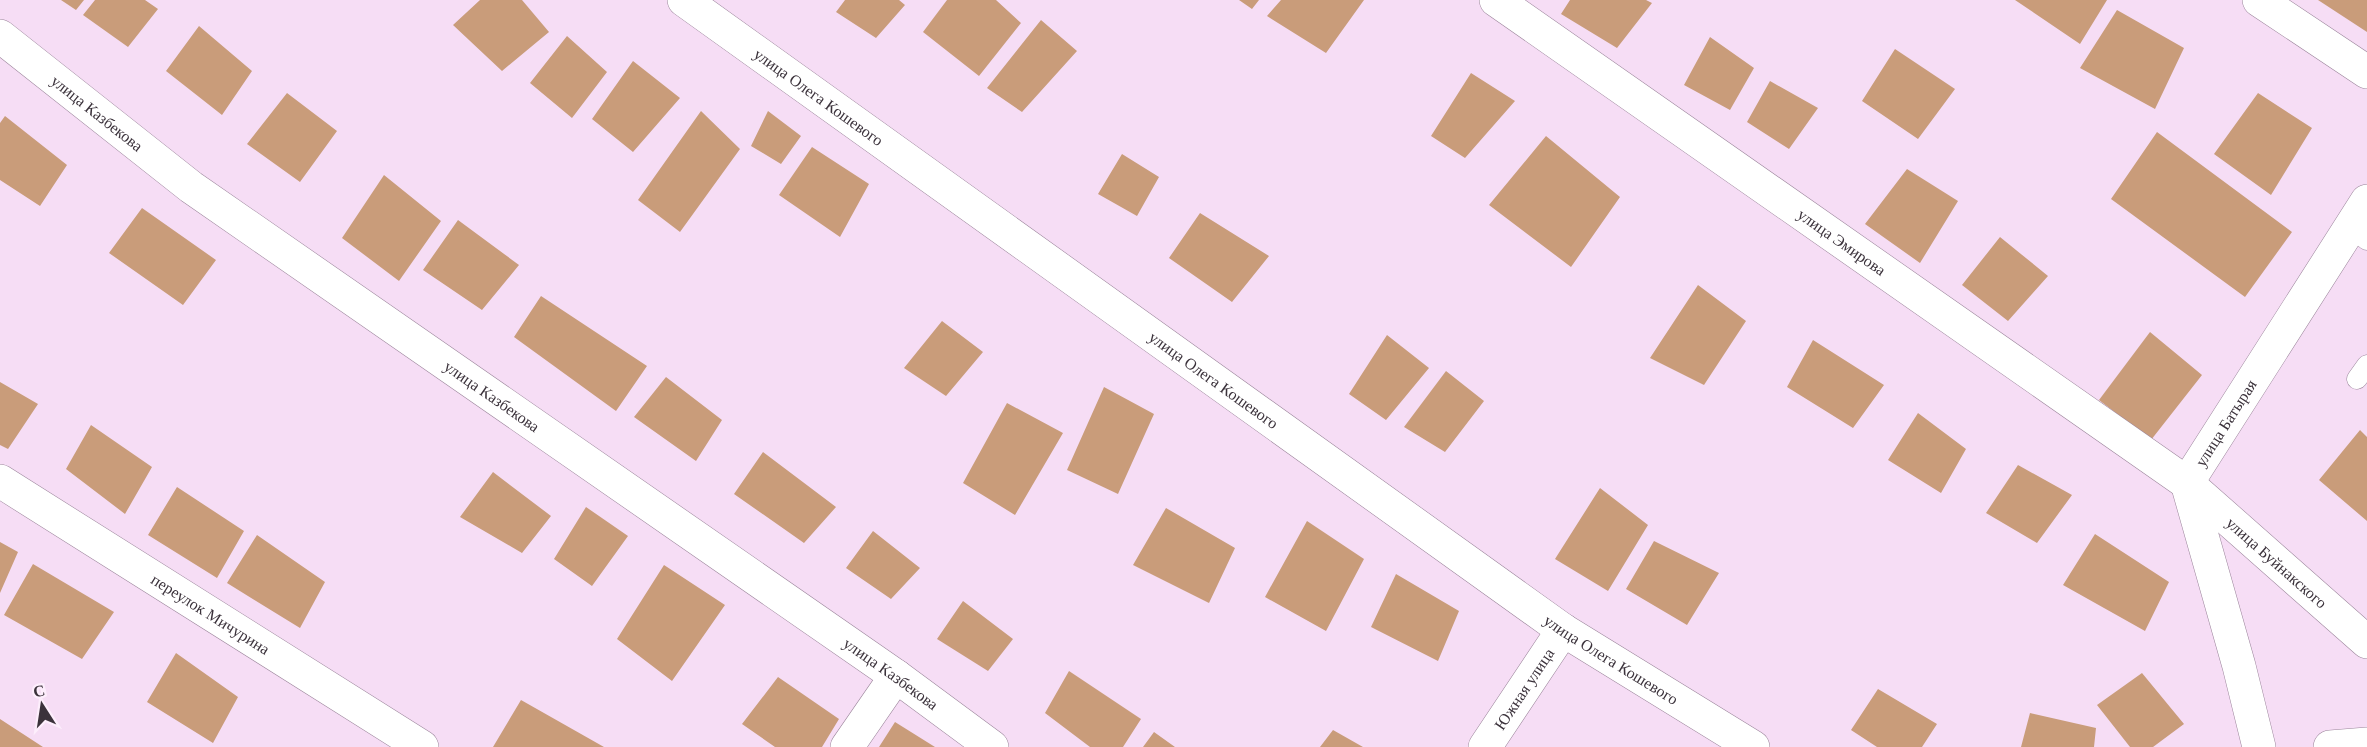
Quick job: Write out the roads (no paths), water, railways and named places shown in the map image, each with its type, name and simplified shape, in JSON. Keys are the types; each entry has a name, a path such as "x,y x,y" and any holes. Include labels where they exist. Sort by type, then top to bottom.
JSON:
{"street":[{"name":"улица Олега Кошевого","path":"684,0 1563,630 1753,747"},
{"name":"улица Эмирова","path":"1496,0 2187,483"},
{"path":"2259,0 2367,72"},
{"name":"улица Казбекова","path":"0,36 192,187 896,676 992,747"},
{"name":"улица Батырая","path":"2259,747 2239,666 2187,483 2361,222"},
{"name":"переулок Мичурина","path":"0,481 422,747"},
{"name":"улица Буйнакского","path":"2187,483 2367,642"},
{"name":"Южная улица","path":"1485,747 1563,630"},
{"path":"847,747 896,676"},
{"path":"2330,747 2367,744"}]}
